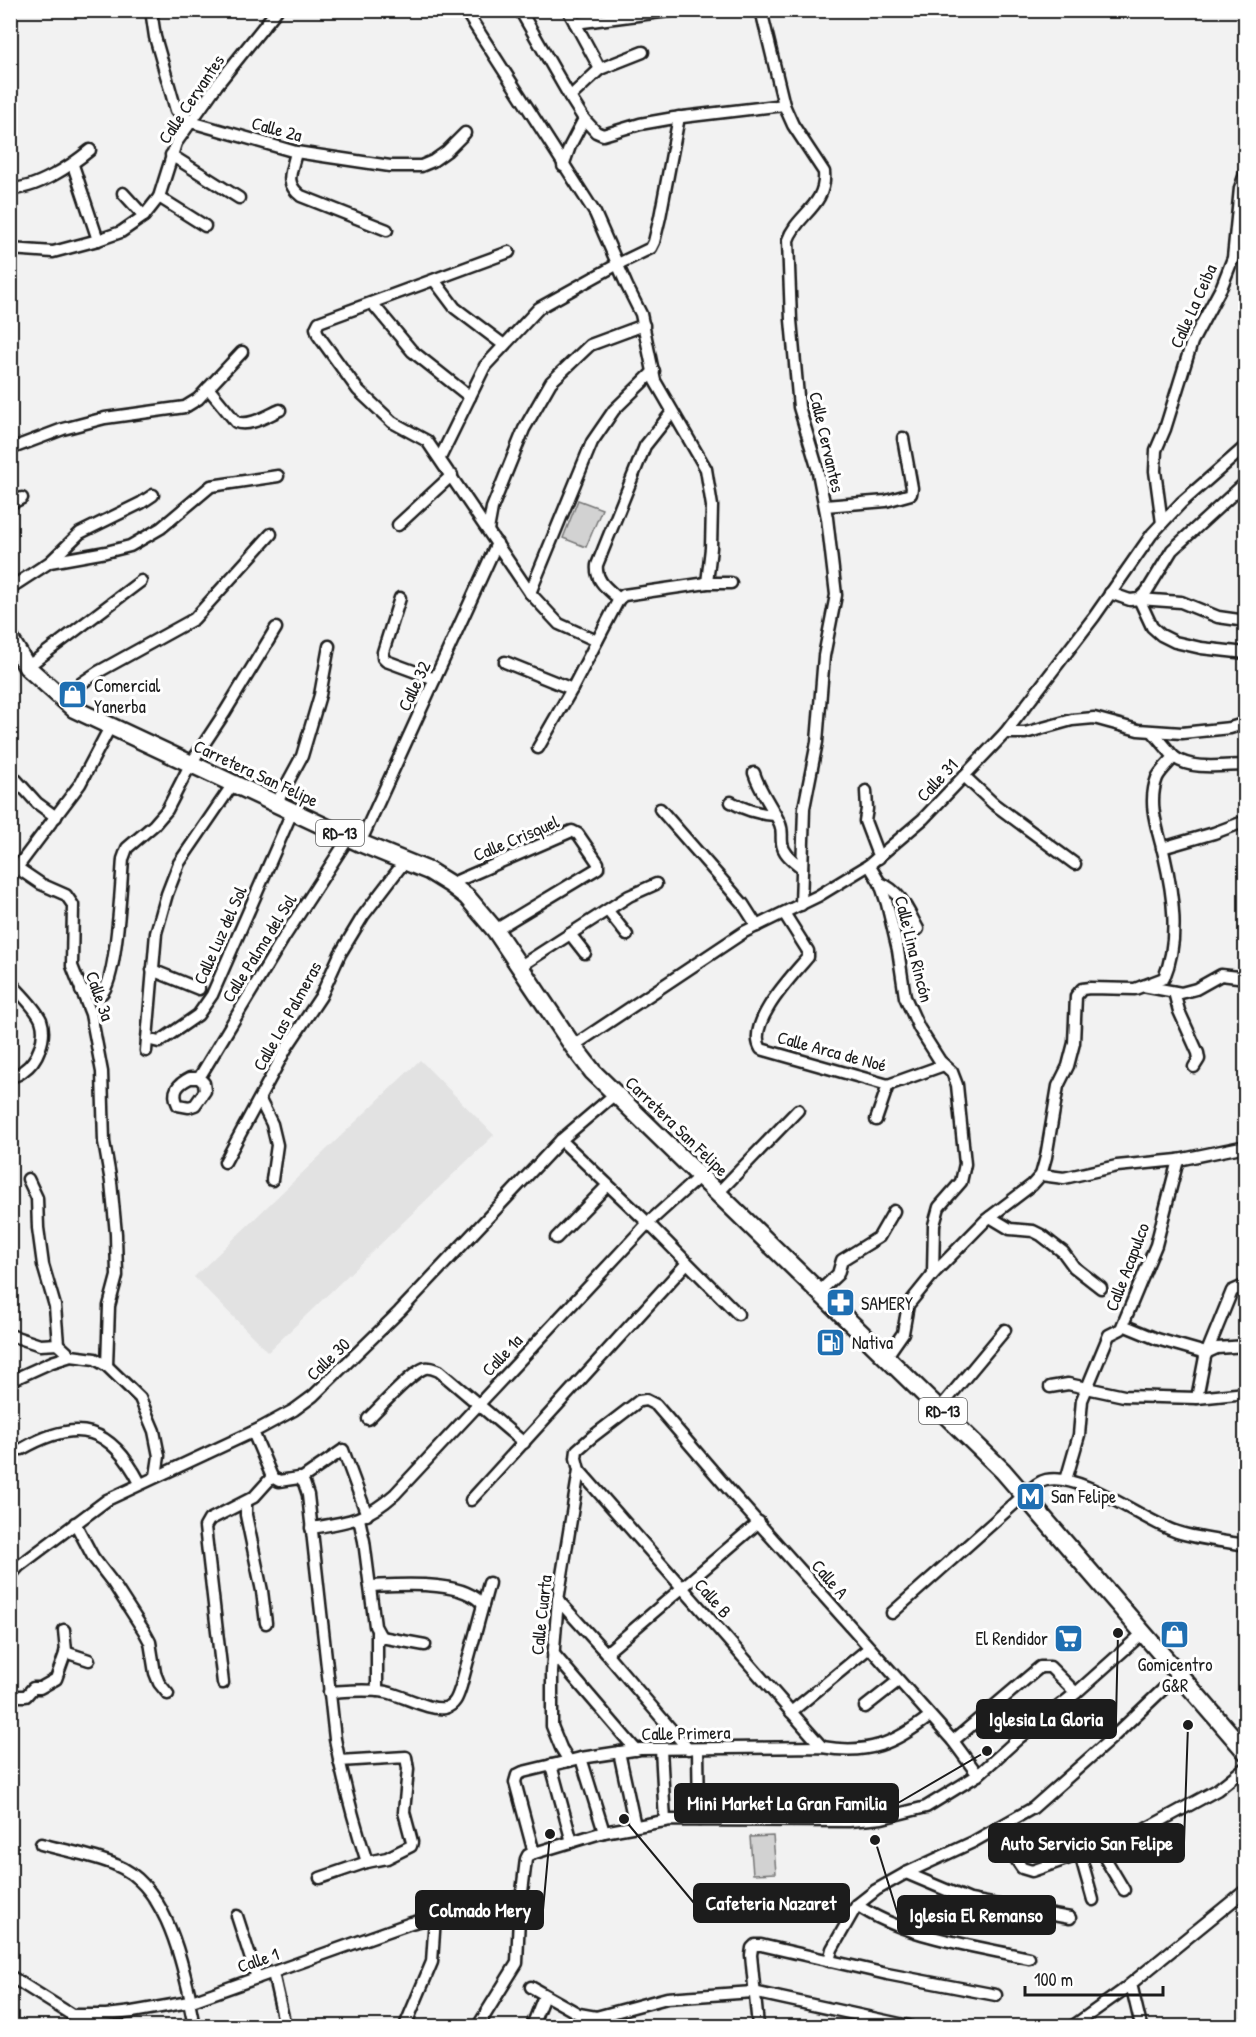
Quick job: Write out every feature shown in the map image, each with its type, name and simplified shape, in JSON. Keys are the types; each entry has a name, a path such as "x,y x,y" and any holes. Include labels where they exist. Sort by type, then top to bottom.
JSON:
{"main road":[{"name":"Carretera San Felipe","path":"11,642 27,668 74,710 292,812 429,871 466,897 495,930 593,1072 719,1192 1003,1471 1245,1752"}],"street":[{"path":"151,10 155,37 176,110 191,122"},
{"name":"Calle Cervantes","path":"10,249 53,252 120,232 144,216 159,197 176,143 217,85 277,10"},
{"path":"465,10 595,213 641,314 655,381 706,469 712,506 707,583"},
{"path":"520,10 584,119 596,132 603,135 639,124 679,117 784,105"},
{"path":"568,10 600,69"},
{"path":"575,23 677,10"},
{"name":"Calle Cervantes","path":"761,10 784,105 793,125 824,172 824,187 821,194 791,231 788,240 791,320 799,407 817,467 825,506 836,595 824,656 817,742 804,808 801,905"},
{"path":"570,97 600,69 643,52"},
{"path":"440,458 485,366 539,308 618,264 651,249 679,117"},
{"path":"563,166 584,119"},
{"name":"Calle 2a","path":"191,122 296,152 390,166 421,166 433,161 465,133"},
{"path":"10,189 30,186 73,165 90,150"},
{"path":"296,152 289,182 292,189 301,196 387,230"},
{"path":"171,155 239,198"},
{"path":"73,165 98,240"},
{"name":"Calle La Ceiba","path":"1162,523 1155,471 1156,450 1165,429 1192,342 1222,286 1233,258 1240,188 1245,171"},
{"path":"123,194 144,216"},
{"path":"159,197 205,226"},
{"path":"508,252 319,322 316,328 318,335 358,390 392,422 427,441 530,593 559,624 597,640"},
{"path":"434,280 455,308 504,345"},
{"path":"372,303 412,351 470,397"},
{"path":"488,530 492,508 524,429 551,382 590,345 644,325"},
{"path":"10,449 63,429 105,418 185,407 198,399 242,352"},
{"path":"530,593 592,442 614,410 654,370"},
{"path":"208,388 236,422 241,424 252,422 280,410"},
{"path":"619,599 600,581 596,574 597,565 645,446 672,412"},
{"path":"825,506 886,501 911,494 912,488 903,438"},
{"name":"Calle 31","path":"573,1046 744,932 801,905 869,865 923,819 1005,733 1152,534 1181,503 1245,446"},
{"path":"398,525 452,475"},
{"path":"50,562 130,546 161,528 211,486 278,476"},
{"path":"1139,598 1147,591 1172,550 1245,482"},
{"path":"10,588 50,562 80,533 153,495"},
{"path":"10,504 22,498"},
{"path":"61,697 107,666 183,627 194,619 271,534"},
{"name":"Calle 32","path":"355,840 435,679 497,543"},
{"path":"27,668 141,581"},
{"path":"537,748 572,689 619,599 624,595 707,583 731,583"},
{"path":"1110,593 1130,600 1139,598 1181,602 1218,617 1245,621"},
{"path":"400,598 383,658 435,679"},
{"path":"1139,598 1152,627 1174,642 1245,653"},
{"path":"81,991 97,994 105,990 110,979 123,859 127,848 154,825 167,810 190,765 276,628"},
{"path":"276,804 302,756 320,695 329,646"},
{"path":"505,662 572,689"},
{"path":"1005,733 1026,733 1072,720 1094,718 1153,732 1182,733 1230,728 1245,723"},
{"path":"13,870 56,818 80,784 110,727"},
{"path":"1153,732 1179,761 1198,765 1245,765"},
{"path":"887,1356 903,1333 908,1305 933,1274 990,1217 1032,1185 1041,1175 1058,1086 1068,1066 1074,1043 1076,996 1082,990 1090,987 1135,989 1164,978 1173,947 1173,915 1152,804 1158,777 1174,756"},
{"path":"10,773 37,803 56,818"},
{"path":"754,773 758,786 780,823 782,843 787,855 802,868"},
{"path":"964,776 994,804 1075,864"},
{"path":"199,989 152,970 156,933 179,863 233,784"},
{"path":"866,791 865,821 879,858"},
{"path":"731,802 761,814 775,815"},
{"path":"660,809 743,904 757,926"},
{"name":"Calle Luz del Sol","path":"152,970 146,1045 159,1042 198,1015 212,995 292,812"},
{"path":"1162,848 1215,833 1245,821"},
{"name":"Calle Crisquel","path":"450,884 572,831 578,834 598,862 598,868 495,930"},
{"name":"Calle Palma del Sol","path":"199,1078 283,939 355,840"},
{"name":"Calle Las Palmeras","path":"225,1162 288,1047 321,996 340,954 363,916 405,861"},
{"name":"Calle Lina Rincón","path":"869,865 880,883 898,950 905,997 919,1028 944,1065 952,1072 957,1085 965,1164 961,1182 939,1207 934,1225 933,1274"},
{"name":"Calle 3a","path":"13,870 66,895 73,905 72,966 94,1027 102,1072 105,1142 114,1210 117,1276 110,1306 106,1366"},
{"path":"880,883 892,888 901,898 918,929"},
{"path":"519,967 629,896 656,884"},
{"path":"608,911 627,935"},
{"name":"Calle Arca de Noé","path":"784,913 807,951 808,957 772,1000 761,1024 759,1047 761,1049 888,1085 944,1065"},
{"path":"570,934 585,953"},
{"path":"1143,986 1181,993 1196,989 1221,975 1245,978"},
{"path":"10,982 41,1020 42,1044 33,1062 23,1071 10,1077"},
{"path":"1174,992 1179,1011 1198,1053 1199,1059 1194,1067"},
{"path":"876,1120 888,1085"},
{"name":"Calle 30","path":"10,1576 18,1566 107,1500 253,1432 294,1410 313,1396 399,1312 561,1140 615,1094"},
{"path":"260,1100 272,1124 277,1146 272,1180"},
{"path":"719,1192 798,1110"},
{"path":"561,1140 648,1223 738,1314"},
{"path":"1041,1175 1064,1178 1117,1166 1178,1160 1245,1146"},
{"name":"Calle Acapulco","path":"1066,1480 1078,1435 1082,1400 1109,1335 1121,1329 1156,1245 1178,1160"},
{"name":"Calle 1a","path":"311,1528 363,1517 395,1494 648,1223 701,1175"},
{"path":"28,1179 37,1198 43,1265 55,1306 58,1344 71,1356"},
{"path":"556,1238 607,1186"},
{"path":"820,1291 838,1274 842,1260 879,1237 894,1211"},
{"path":"990,1217 1010,1229 1033,1231 1041,1235 1063,1252 1074,1267 1101,1288"},
{"path":"471,1500 687,1263"},
{"path":"1197,1398 1206,1353 1232,1291 1245,1287"},
{"path":"1123,1324 1157,1339 1206,1353 1217,1348 1245,1346"},
{"path":"940,1408 1005,1330"},
{"path":"10,1335 40,1346 58,1344"},
{"path":"10,1381 71,1356 95,1359 106,1366 140,1398 154,1431 159,1456 156,1476"},
{"path":"368,1419 414,1375 424,1368 431,1368 439,1371 524,1443"},
{"path":"1050,1387 1068,1384 1124,1396 1197,1398 1245,1393"},
{"name":"Calle Cuarta","path":"569,1761 555,1734 551,1720 553,1653 558,1600 579,1470 576,1458 578,1450 592,1437 639,1401 646,1400 656,1405"},
{"name":"Calle A","path":"656,1405 953,1741 978,1775"},
{"path":"22,1449 51,1434 68,1431 91,1432 107,1439 122,1454 140,1484"},
{"path":"253,1432 272,1477 279,1481 301,1479 343,1450 363,1517 377,1632 377,1691"},
{"name":"Calle B","path":"579,1470 822,1747"},
{"path":"223,1683 205,1527 209,1520 246,1503 264,1488 272,1477"},
{"path":"301,1479 308,1495 329,1692 339,1761 368,1862"},
{"path":"892,1612 1023,1496 1047,1479 1066,1480 1110,1497 1176,1532 1203,1539 1245,1545"},
{"path":"246,1503 246,1515 262,1591 266,1623"},
{"path":"606,1653 759,1522"},
{"path":"75,1524 93,1557 144,1631 150,1642 155,1673 159,1683 168,1694"},
{"path":"329,1692 377,1691 396,1694 440,1708 451,1705 455,1702 461,1686 489,1583"},
{"path":"370,1586 423,1586 456,1590 471,1594 483,1605"},
{"path":"558,1600 693,1749 699,1820"},
{"path":"10,1696 26,1695 33,1689 40,1688 56,1679 65,1652 64,1630"},
{"path":"377,1632 383,1637 426,1645"},
{"path":"478,2026 517,1963 526,1859 531,1854 604,1832 665,1821 849,1821 882,1818 926,1807 978,1775 1020,1737 1077,1693 1143,1633"},
{"path":"791,1712 869,1648"},
{"path":"65,1652 89,1660"},
{"path":"553,1653 636,1750"},
{"path":"953,1741 1040,1667 1050,1667 1077,1693"},
{"path":"828,1961 832,1949 857,1905 876,1890 906,1873 973,1842 1033,1808 1113,1738 1179,1674"},
{"path":"865,1707 898,1681"},
{"name":"Calle Primera","path":"531,1854 515,1782 517,1775 523,1772 581,1758 636,1750 822,1747 839,1750 887,1743 907,1734 930,1716"},
{"path":"661,1749 665,1821"},
{"path":"619,1752 635,1826"},
{"path":"320,1878 387,1858 412,1844 404,1812 407,1758 404,1756 339,1761"},
{"path":"581,1758 604,1832"},
{"path":"551,1765 573,1842"},
{"path":"996,1830 1022,1868 1032,1871 1133,1836 1217,1790 1245,1767"},
{"path":"41,1844 115,1864 146,1886 176,1942 194,2026"},
{"path":"1099,1848 1124,1890"},
{"path":"1080,1854 1093,1900"},
{"path":"906,1873 970,1900 1070,1918"},
{"path":"1073,2026 1131,1984 1245,1890"},
{"name":"Calle 1","path":"10,1976 76,2016 115,2014 190,2001 387,1932 435,1917 522,1896"},
{"path":"857,1905 868,1913 914,1932 1029,1958"},
{"path":"237,1916 257,1978"},
{"path":"405,2026 432,1962 435,1917"},
{"path":"758,2026 753,1992 752,1948 755,1945 996,1995"},
{"path":"273,1973 285,2026"},
{"path":"1131,1984 1141,2026"},
{"path":"531,1988 596,2022 667,1998 753,1992 909,2026"},
{"path":"532,2026 544,1996"}],"shaded area":[{"path":"578,500 602,509 586,547 563,538"},
{"path":"420,1060 494,1135 268,1352 194,1277"},
{"path":"773,1836 776,1873 753,1874 750,1837"}],"place":[{"name":"Comercial Yanerba","path":"73,695"},
{"name":"SAMERY","path":"840,1303"},
{"name":"Nativa","path":"831,1342"},
{"name":"San Felipe","path":"1030,1496"},
{"name":"Iglesia La Gloria","path":"1118,1633"},
{"name":"Gomicentro G&R","path":"1175,1635"},
{"name":"El Rendidor","path":"1069,1638"},
{"name":"Auto Servicio San Felipe","path":"1188,1725"},
{"name":"Mini Market La Gran Familia","path":"987,1751"},
{"name":"Cafeteria Nazaret","path":"624,1819"},
{"name":"Colmado Mery","path":"550,1834"},
{"name":"Iglesia El Remanso","path":"875,1840"}]}
